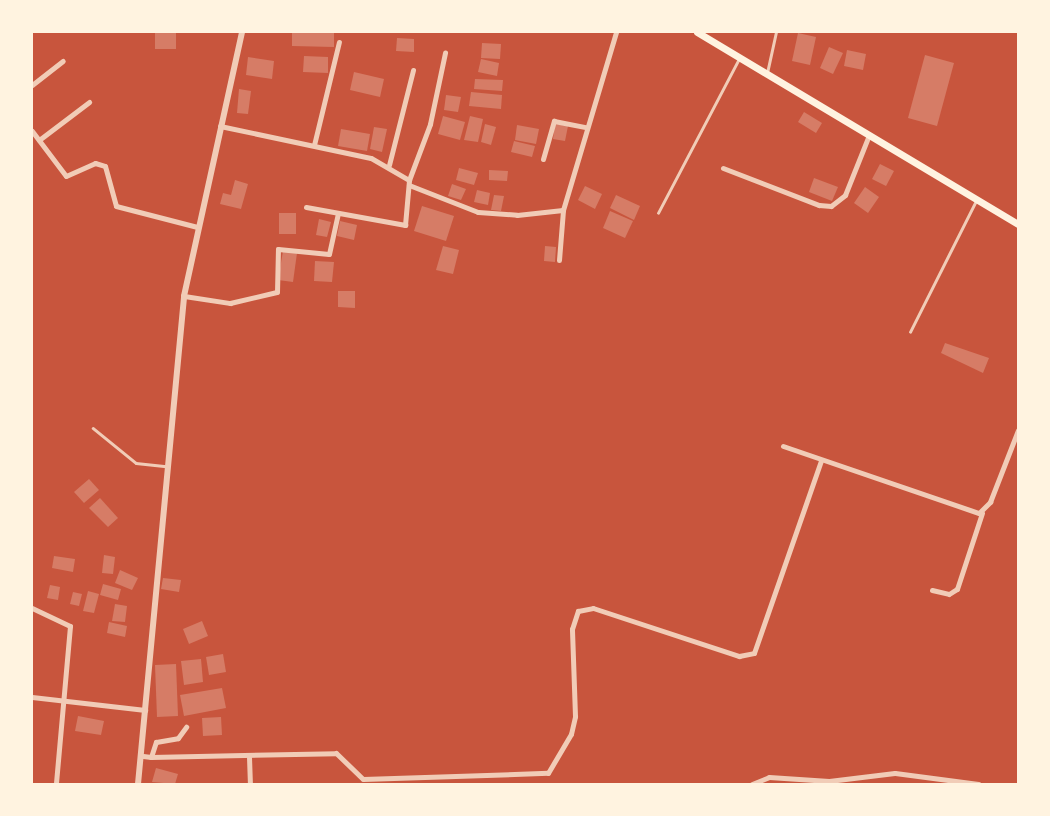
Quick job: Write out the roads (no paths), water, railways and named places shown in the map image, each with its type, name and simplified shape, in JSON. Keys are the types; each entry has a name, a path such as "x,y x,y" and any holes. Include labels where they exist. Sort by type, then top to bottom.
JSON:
{"main road":[{"path":"697,32 1018,224"}],"street":[{"path":"138,785 143,756 166,466 184,296 197,227 242,32"},
{"path":"559,260 563,211 585,127 615,32"},
{"path":"314,145 339,42"},
{"path":"306,207 405,225 409,183 430,124 445,53"},
{"path":"32,85 63,61"},
{"path":"388,165 413,70"},
{"path":"39,140 89,102"},
{"path":"543,159 554,121 585,127"},
{"path":"220,126 314,145 388,165 409,183 478,212 517,215 563,211"},
{"path":"32,131 66,176 95,163 105,166 116,206 197,227"},
{"path":"723,168 819,205 831,206 845,194 869,135"},
{"path":"184,296 230,303 277,292 278,249 329,254 338,213"},
{"path":"932,590 949,594 957,589 982,513 1018,430"},
{"path":"783,446 982,513"},
{"path":"143,756 249,757 335,752 363,779 548,773 571,734 575,716 572,629 578,611 593,608 739,656 754,653 821,461"},
{"path":"32,608 69,622 56,785"},
{"path":"32,697 145,710"},
{"path":"151,757 156,742 178,738 186,727"},
{"path":"249,757 250,785"},
{"path":"913,785 915,775"},
{"path":"752,785 769,777 802,783 853,776 915,775 978,785"},
{"path":"851,785 853,776"}],"lane":[{"path":"767,73 776,32"},
{"path":"658,213 739,59"},
{"path":"910,332 976,201"},
{"path":"93,428 136,463 166,466"}]}
